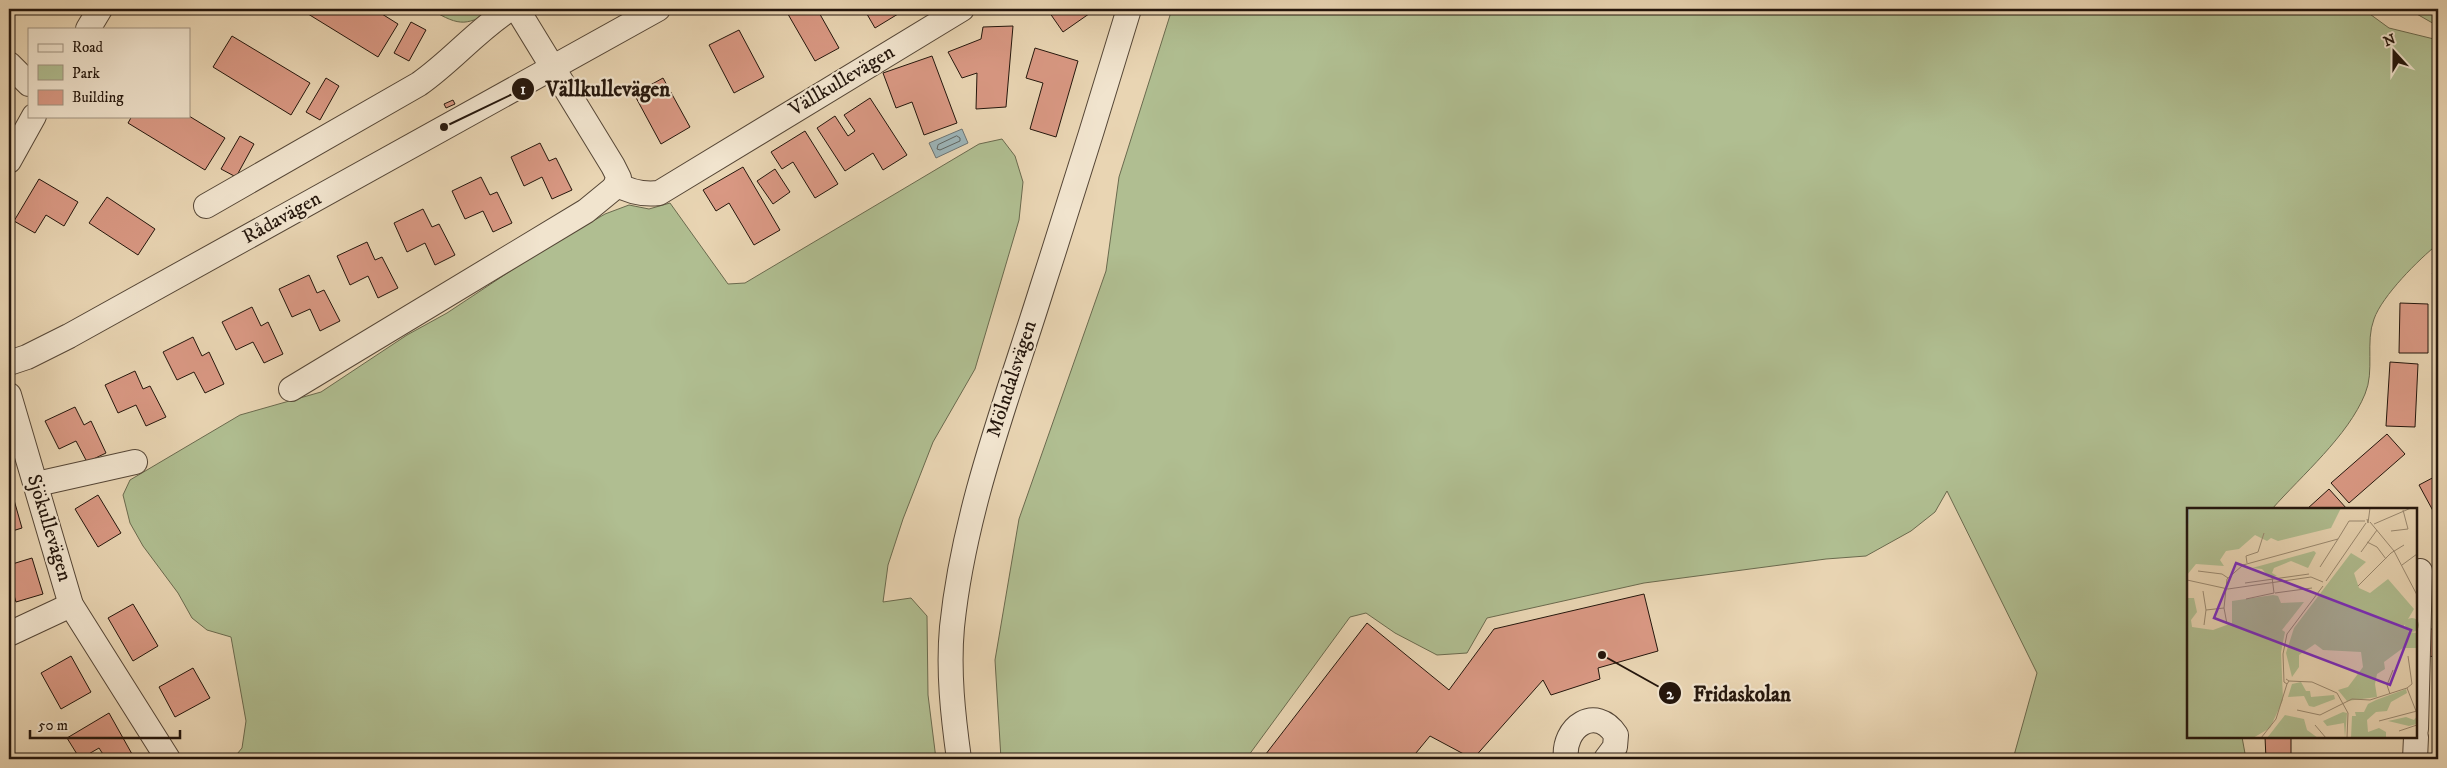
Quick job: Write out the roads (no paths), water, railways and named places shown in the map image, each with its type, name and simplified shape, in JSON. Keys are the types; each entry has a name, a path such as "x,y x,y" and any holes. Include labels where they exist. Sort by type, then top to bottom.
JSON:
{"street":[{"path":"89,28 100,9"},
{"path":"206,206 419,84 441,68 488,23 510,9"},
{"path":"291,389 586,211 616,184 618,178 613,166 517,9"},
{"name":"Rådavägen","path":"9,363 27,357 69,336 552,66 658,9"},
{"name":"Vällkullevägen","path":"616,184 626,190 647,195 659,193 962,9"},
{"name":"Mölndalsvägen","path":"959,759 954,721 952,629 962,563 984,468 1129,9"},
{"path":"9,64 28,83"},
{"path":"9,161 33,118"},
{"name":"Sjökullevägen","path":"9,395 70,605 168,759"},
{"path":"36,484 135,462"},
{"path":"2417,690 2420,571"},
{"name":"Sjökullevägen","path":"9,634 70,605"},
{"path":"1566,759 1567,743 1574,729 1585,721 1595,721 1605,723 1616,735 1615,747 1606,759"},
{"path":"2416,738 2416,759"}],"water":[{"path":"962,129 968,143 936,158 929,143"}],"place":[{"name":"Vällkullevägen","path":"444,127"},
{"name":"Fridaskolan","path":"1602,655"}]}
